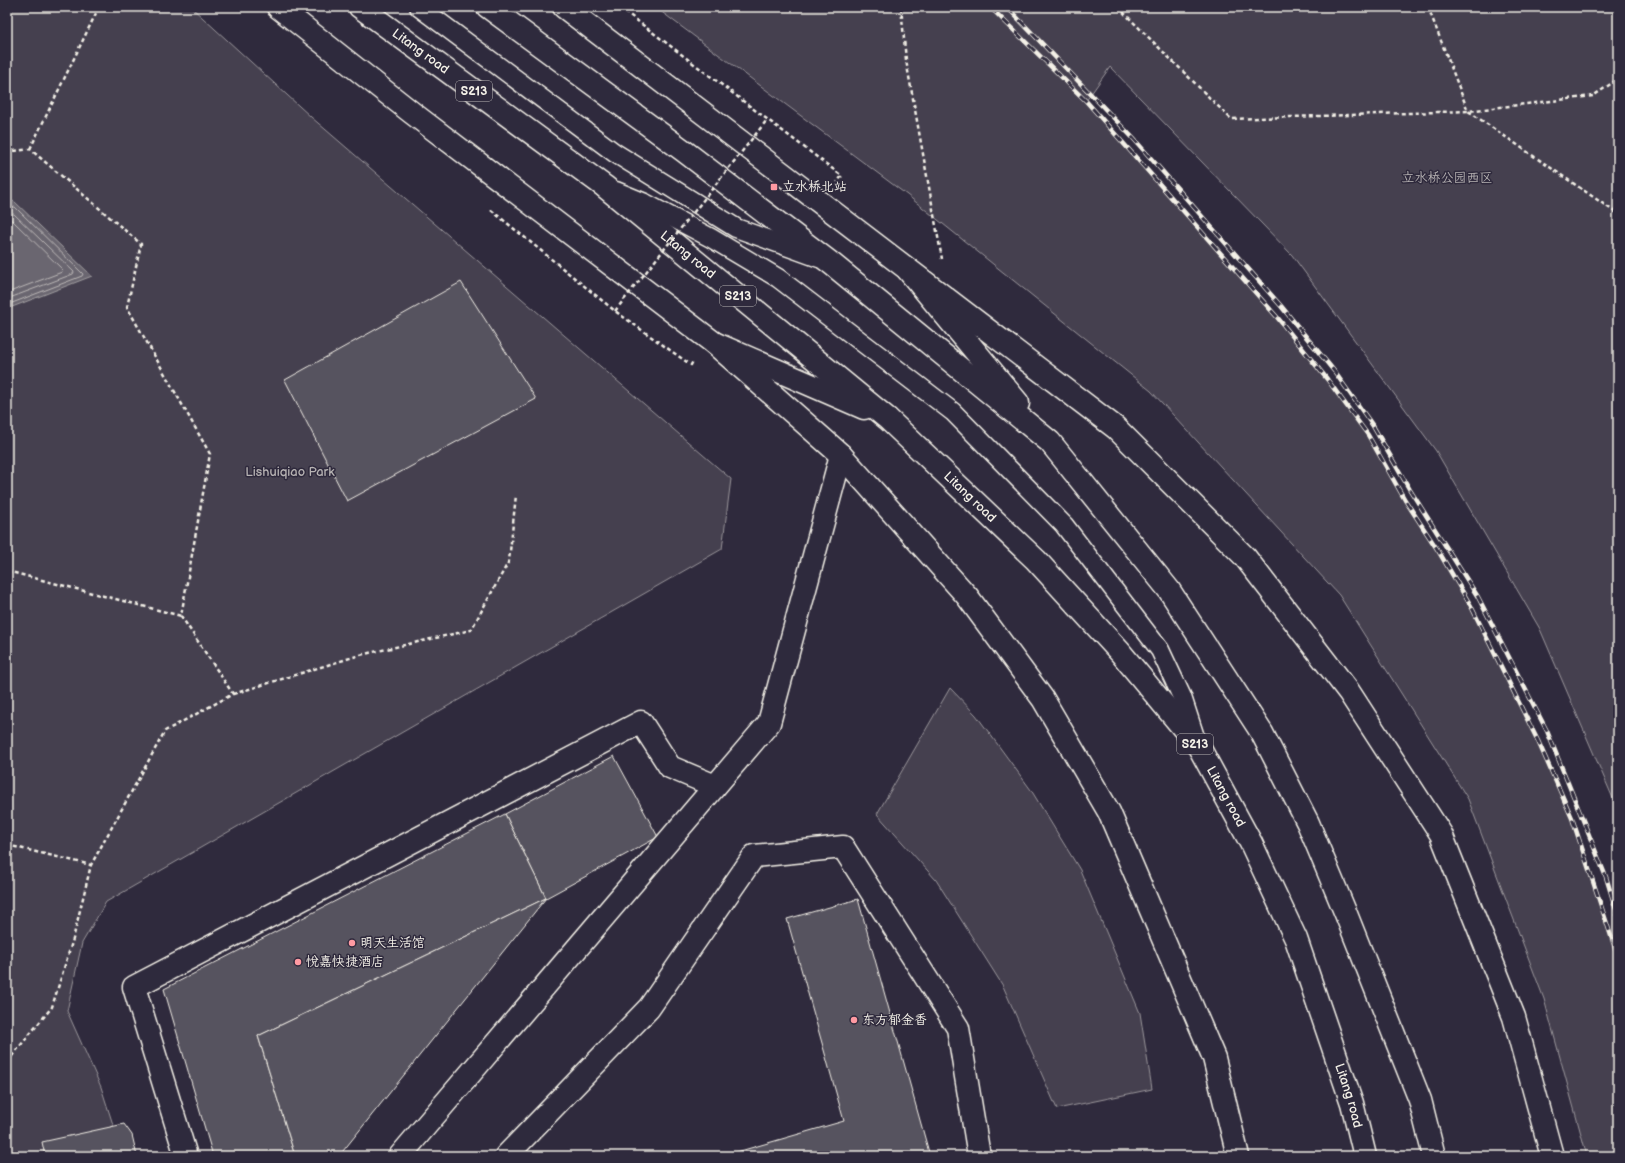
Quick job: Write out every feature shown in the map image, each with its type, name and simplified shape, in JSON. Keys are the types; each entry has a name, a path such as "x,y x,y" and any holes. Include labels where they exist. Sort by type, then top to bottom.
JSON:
{"street":[{"path":"278,7 411,112 714,343 842,455 966,596 1043,699 1109,812 1214,1058 1238,1156"},
{"name":"Litang road","path":"360,7 604,186 888,418 1036,560 1120,652 1199,747 1251,843 1296,939 1352,1103 1365,1156"},
{"path":"488,7 684,151 832,264 1050,442"},
{"path":"564,7 1116,428 1245,557 1349,692 1441,834 1514,1017 1552,1156"},
{"path":"908,270 1050,442 1168,590 1262,733 1308,823 1346,914 1420,1100 1434,1156"},
{"path":"714,343 888,418"},
{"path":"400,1156 769,722 842,455"},
{"path":"186,1156 134,987 641,722 670,767 714,786"},
{"path":"506,1156 649,1008 754,856 844,847 958,1028 979,1156"}],"lane":[{"path":"419,7 615,153 736,228 832,264"},
{"path":"604,186 645,203 711,238 778,278 953,412 1064,525 1160,650 1182,697 1199,747"}],"path":[{"path":"30,149 99,7"},
{"path":"619,7 842,176"},
{"path":"901,7 906,60 949,301"},
{"path":"1118,7 1231,119 1468,111 1593,96 1618,79"},
{"path":"1428,7 1468,111 1618,214"},
{"path":"615,311 767,120"},
{"path":"7,152 30,149 142,244 127,307 210,454 180,616"},
{"path":"487,208 615,311 691,365"},
{"path":"7,1062 52,1007 73,939 91,865 165,731 233,694 360,655 471,630 509,561 516,495"},
{"path":"7,571 180,616 233,694"},
{"path":"7,845 91,865"}],"green space":[{"name":"Lishuiqiao Park","path":"7,7 191,7 311,117 731,479 722,549 106,902 82,943 67,1011 101,1087 123,1156 7,1156"},
{"name":"立水桥公园西区","path":"655,7 1618,7 1618,810 1540,629 1436,451 1292,255 1110,67 1086,101 1277,317 1327,379 1368,435 1405,500 1439,552 1471,606 1538,741 1572,818 1618,957 1618,1156 1587,1156 1544,999 1468,799 1339,595 1151,391 907,195"},
{"path":"950,688 976,715 1031,790 1080,870 1140,1013 1152,1089 1057,1109 1003,986 936,880 877,814"}],"water":[{"path":"14,201 92,276 7,309 7,206"}],"building":[{"path":"461,282 536,399 347,501 285,380"},
{"path":"614,756 658,837 546,898 505,814"},
{"name":"明天生活馆","path":"505,814 546,898 258,1036 295,1156 213,1156 164,989"},
{"path":"546,898 339,1156 295,1156 258,1036"},
{"name":"东方郁金香","path":"858,899 930,1156 723,1156 844,1121 787,919"},
{"path":"124,1124 132,1135 137,1156 45,1156 42,1142"}],"railway":[{"path":"990,7 1086,101 1277,317 1327,379 1368,435 1405,500 1439,552 1471,606 1538,741 1572,818 1618,957"},
{"path":"1007,7 1133,138 1281,306 1334,371 1373,426 1410,490 1478,597 1547,731 1606,877 1618,916"}],"place":[{"name":"立水桥北站","path":"774,187"},
{"name":"明天生活馆","path":"352,943"},
{"name":"悦嘉快捷酒店","path":"298,962"},
{"name":"东方郁金香","path":"854,1020"}]}
